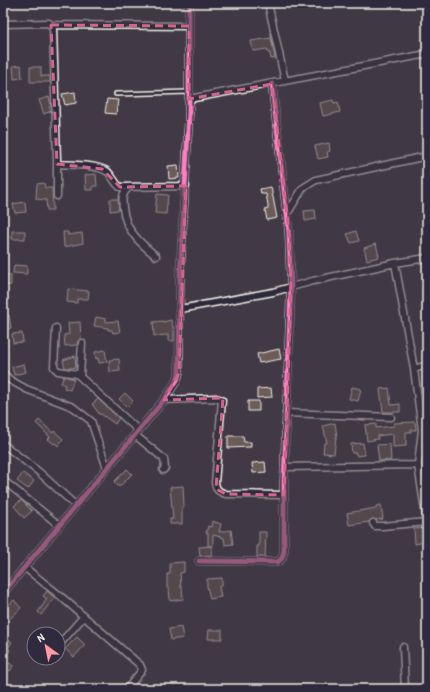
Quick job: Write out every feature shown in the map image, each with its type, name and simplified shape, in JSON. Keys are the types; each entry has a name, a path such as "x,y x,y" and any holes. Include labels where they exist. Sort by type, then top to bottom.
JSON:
{"street":[{"path":"3,593 164,400 177,380 179,373 180,276 190,98 189,3"},
{"path":"268,3 284,81"},
{"path":"3,24 49,23 51,25 189,26"},
{"path":"51,25 53,29 57,196"},
{"path":"190,98 272,84 427,54"},
{"path":"199,561 280,561 284,551 286,413 291,287 287,214 272,84"},
{"path":"287,214 303,188 316,180 427,156"},
{"path":"57,164 102,169 112,176 120,187 186,186"},
{"path":"129,187 124,192 123,197 124,213 127,225 133,234 156,256"},
{"path":"180,309 273,292 318,280 395,263 427,258"},
{"path":"373,523 375,526 382,526 427,523 418,465 425,434 395,263"},
{"path":"56,328 54,367 56,370 73,373 80,376 164,459 165,468 163,470"},
{"path":"80,376 82,343"},
{"path":"414,369 427,365"},
{"path":"3,373 15,383 73,408 91,421 107,468"},
{"path":"164,400 216,398 222,400 215,483 216,489 226,494 284,495"},
{"path":"286,413 391,417"},
{"path":"3,444 39,472 76,505"},
{"path":"285,467 418,465"},
{"path":"3,480 59,525"},
{"path":"24,567 84,616 140,665 142,670 127,689"},
{"path":"66,637 84,616"},
{"path":"403,647 405,689"}],"lane":[{"path":"116,94 189,92"}],"highlighted area":[{"path":"51,25 189,26 189,99 272,84 289,232 291,287 284,495 226,494 216,489 223,398 164,400 179,373 186,186 120,187 102,169 57,164"}],"building":[{"path":"271,38 275,58 271,59 270,53 268,53 267,49 253,51 251,41"},
{"path":"21,65 22,78 14,79 13,66"},
{"path":"30,67 41,67 41,76 50,76 50,82 30,82"},
{"path":"75,92 76,103 65,105 62,94"},
{"path":"49,97 51,106 49,107 51,111 44,114 39,100"},
{"path":"107,99 118,100 116,114 105,113"},
{"path":"333,100 334,103 338,102 340,112 323,116 320,103"},
{"path":"329,143 330,151 327,152 328,157 318,159 315,146"},
{"path":"178,165 179,178 169,179 168,166"},
{"path":"96,174 97,186 93,186 93,190 86,190 85,175"},
{"path":"44,183 45,188 52,188 53,210 47,210 46,200 36,199 37,184"},
{"path":"271,187 277,218 267,220 265,210 268,209 266,194 261,194 260,189"},
{"path":"157,194 168,195 166,214 155,213"},
{"path":"110,199 118,199 119,210 110,211"},
{"path":"25,202 26,212 15,213 13,204"},
{"path":"315,210 316,219 305,221 304,211"},
{"path":"12,231 25,231 25,239 12,239"},
{"path":"356,231 359,241 351,243 347,234"},
{"path":"63,232 68,232 68,235 82,233 83,243 64,247"},
{"path":"376,244 379,257 367,260 364,248"},
{"path":"14,265 27,266 27,274 13,273"},
{"path":"3,275 11,275 11,285 3,286"},
{"path":"68,289 89,291 88,299 77,299 77,303 67,302"},
{"path":"9,315 11,328 4,330 3,316"},
{"path":"96,317 106,319 106,322 118,321 120,332 113,333 112,330 108,330 108,328 94,326"},
{"path":"171,320 174,331 174,341 168,341 168,335 154,336 153,322"},
{"path":"80,322 81,339 78,341 77,345 65,346 64,335 69,334 68,323"},
{"path":"22,333 23,342 13,343 12,334"},
{"path":"279,349 281,359 259,363 257,354"},
{"path":"105,350 107,362 99,363 98,358 96,359 95,352"},
{"path":"75,356 76,367 65,368 63,360"},
{"path":"119,359 120,371 110,372 109,360"},
{"path":"24,364 26,372 14,375 12,367"},
{"path":"64,376 74,379 70,390 64,388 65,385 61,383"},
{"path":"352,387 361,389 358,401 349,399"},
{"path":"271,388 272,397 257,398 257,389"},
{"path":"389,388 391,405 400,404 400,412 383,412 380,389"},
{"path":"125,393 133,401 127,407 119,399"},
{"path":"98,399 119,418 115,424 101,414 100,415 92,404"},
{"path":"248,401 259,401 259,411 248,411"},
{"path":"39,420 53,433 54,431 63,439 58,446 48,439 50,437 36,423"},
{"path":"415,422 416,430 406,432 406,446 393,447 393,434 377,436 378,439 367,441 365,425 376,424 376,428 394,426 394,423"},
{"path":"335,423 337,437 334,454 323,453 324,443 327,443 323,426"},
{"path":"228,436 243,436 244,442 251,442 251,447 228,448"},
{"path":"363,443 365,455 357,456 356,453 352,453 351,444"},
{"path":"390,444 391,460 379,461 377,445"},
{"path":"265,462 266,472 253,473 252,463"},
{"path":"127,469 132,474 119,487 114,482"},
{"path":"23,473 34,481 28,489 17,481"},
{"path":"183,486 184,507 182,507 182,524 170,524 170,519 173,519 170,487"},
{"path":"21,500 32,511 24,518 14,506"},
{"path":"381,505 383,519 372,519 369,522 349,525 347,513 376,508 376,506"},
{"path":"212,521 221,524 219,532 231,530 233,544 225,545 224,538 213,535 213,546 208,546 208,533 206,533 208,526 211,527"},
{"path":"422,528 425,542 415,544 414,529"},
{"path":"259,532 266,532 265,557 257,557"},
{"path":"211,546 212,555 200,556 199,547"},
{"path":"184,562 184,572 180,573 183,599 170,601 169,588 167,588 167,574 170,574 170,563"},
{"path":"222,578 222,586 219,586 221,597 210,599 207,579"},
{"path":"47,591 55,598 41,615 38,612 47,599 43,596"},
{"path":"14,600 21,608 3,625 3,610"},
{"path":"181,627 183,638 171,640 169,629"},
{"path":"209,630 222,630 222,639 208,639"},
{"path":"77,637 85,645 74,657 66,650 66,648"},
{"path":"7,639 12,642 8,648 10,650 4,659 13,666 10,671 3,667 3,645"}],"cycle path":[{"path":"3,593 164,400 177,380 179,373 180,276 189,113 189,3"},
{"path":"199,561 278,562 282,558 284,551 284,483 291,287 289,232 272,84"}]}
